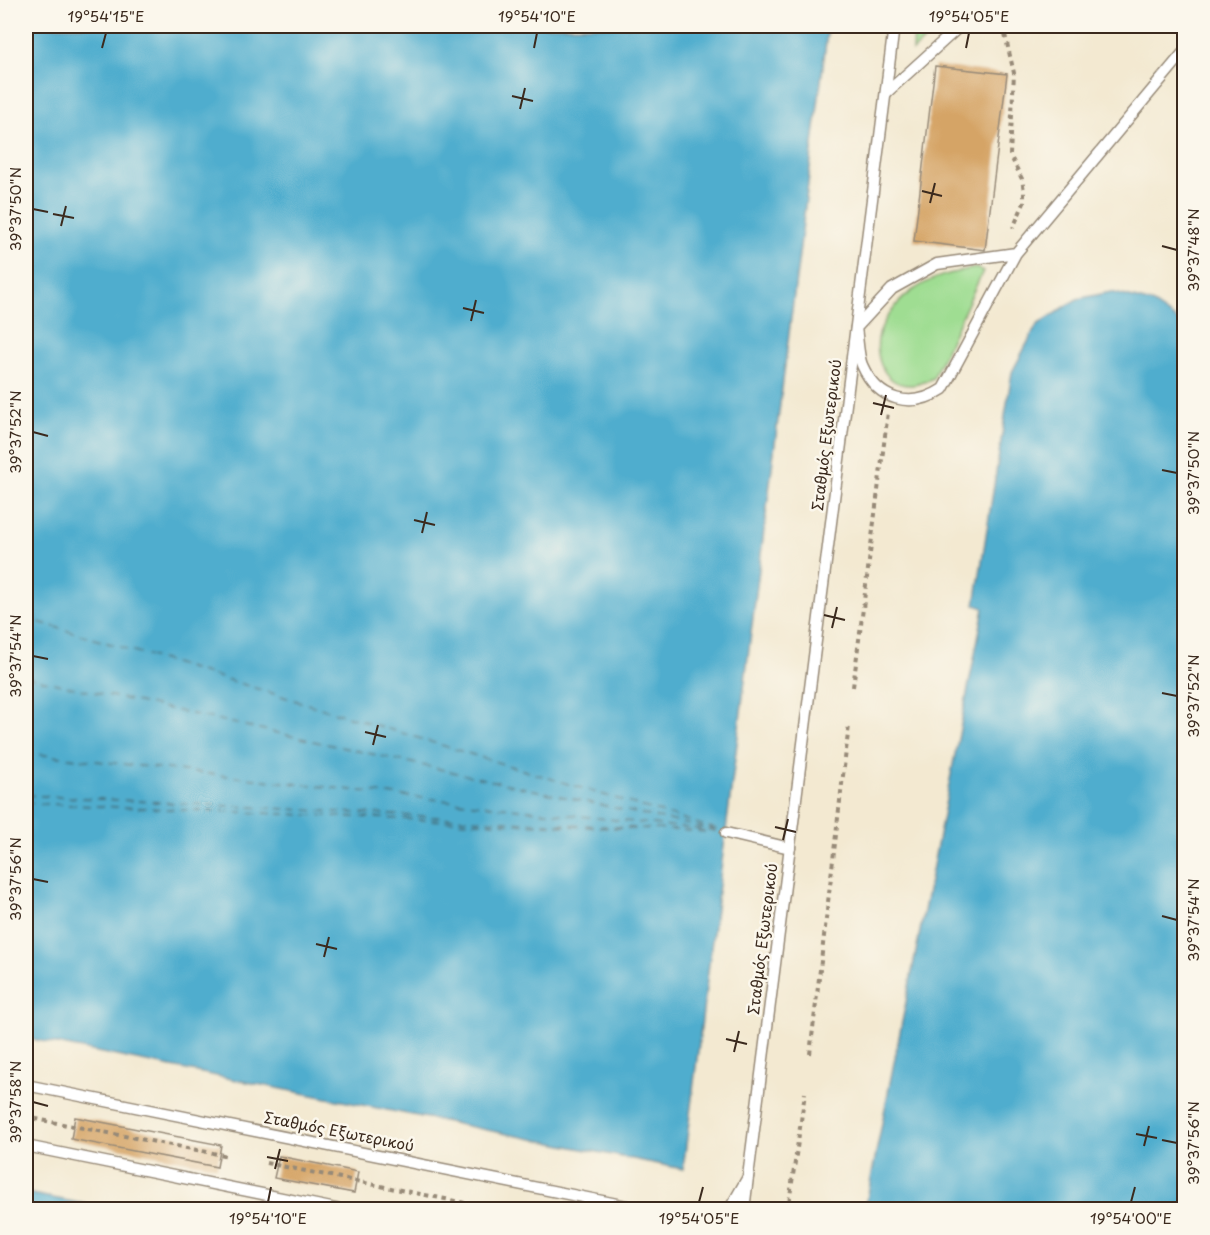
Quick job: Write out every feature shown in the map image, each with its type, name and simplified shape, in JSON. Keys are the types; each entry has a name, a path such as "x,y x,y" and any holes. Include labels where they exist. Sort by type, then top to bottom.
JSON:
{"lane":[{"name":"Σταθμός Εξωτερικού","path":"744,1209 894,26"},
{"path":"886,93 960,26"},
{"path":"1016,253 937,264 892,289 856,328 861,364 872,381 883,392 900,400 914,401 932,396 943,389 1016,253 1185,52"},
{"name":"Σταθμός Εξωτερικού","path":"726,833 790,848"},
{"name":"Σταθμός Εξωτερικού","path":"26,1085 647,1209"},
{"path":"26,1146 341,1209"},
{"name":"Σταθμός Εξωτερικού","path":"727,1209 732,1205 748,1177"}],"path":[{"path":"810,1054 849,726"},
{"path":"788,1209 805,1093"},
{"path":"26,1117 228,1156"},
{"path":"266,1164 500,1209"}],"green space":[{"path":"914,26 939,26 913,51"},
{"path":"976,268 983,271 933,378 911,385 893,380 882,367 878,340 880,331 894,307 904,297 929,281"}],"water":[{"path":"26,26 828,26 683,1169 26,1038"},
{"path":"1111,292 1152,303 1184,325 1184,1209 865,1209 984,608 975,605 1012,372 1037,325 1077,299"},
{"path":"26,1193 111,1209 26,1209"}],"building":[{"path":"935,66 1007,74 985,250 914,241"},
{"path":"75,1117 221,1145 217,1167 71,1139"},
{"path":"279,1156 358,1172 354,1193 274,1178"}],"ferry route":[{"path":"26,618 722,831"},
{"path":"26,677 713,830"},
{"path":"26,753 722,832"},
{"path":"26,795 710,832"},
{"path":"26,803 638,829"}]}
